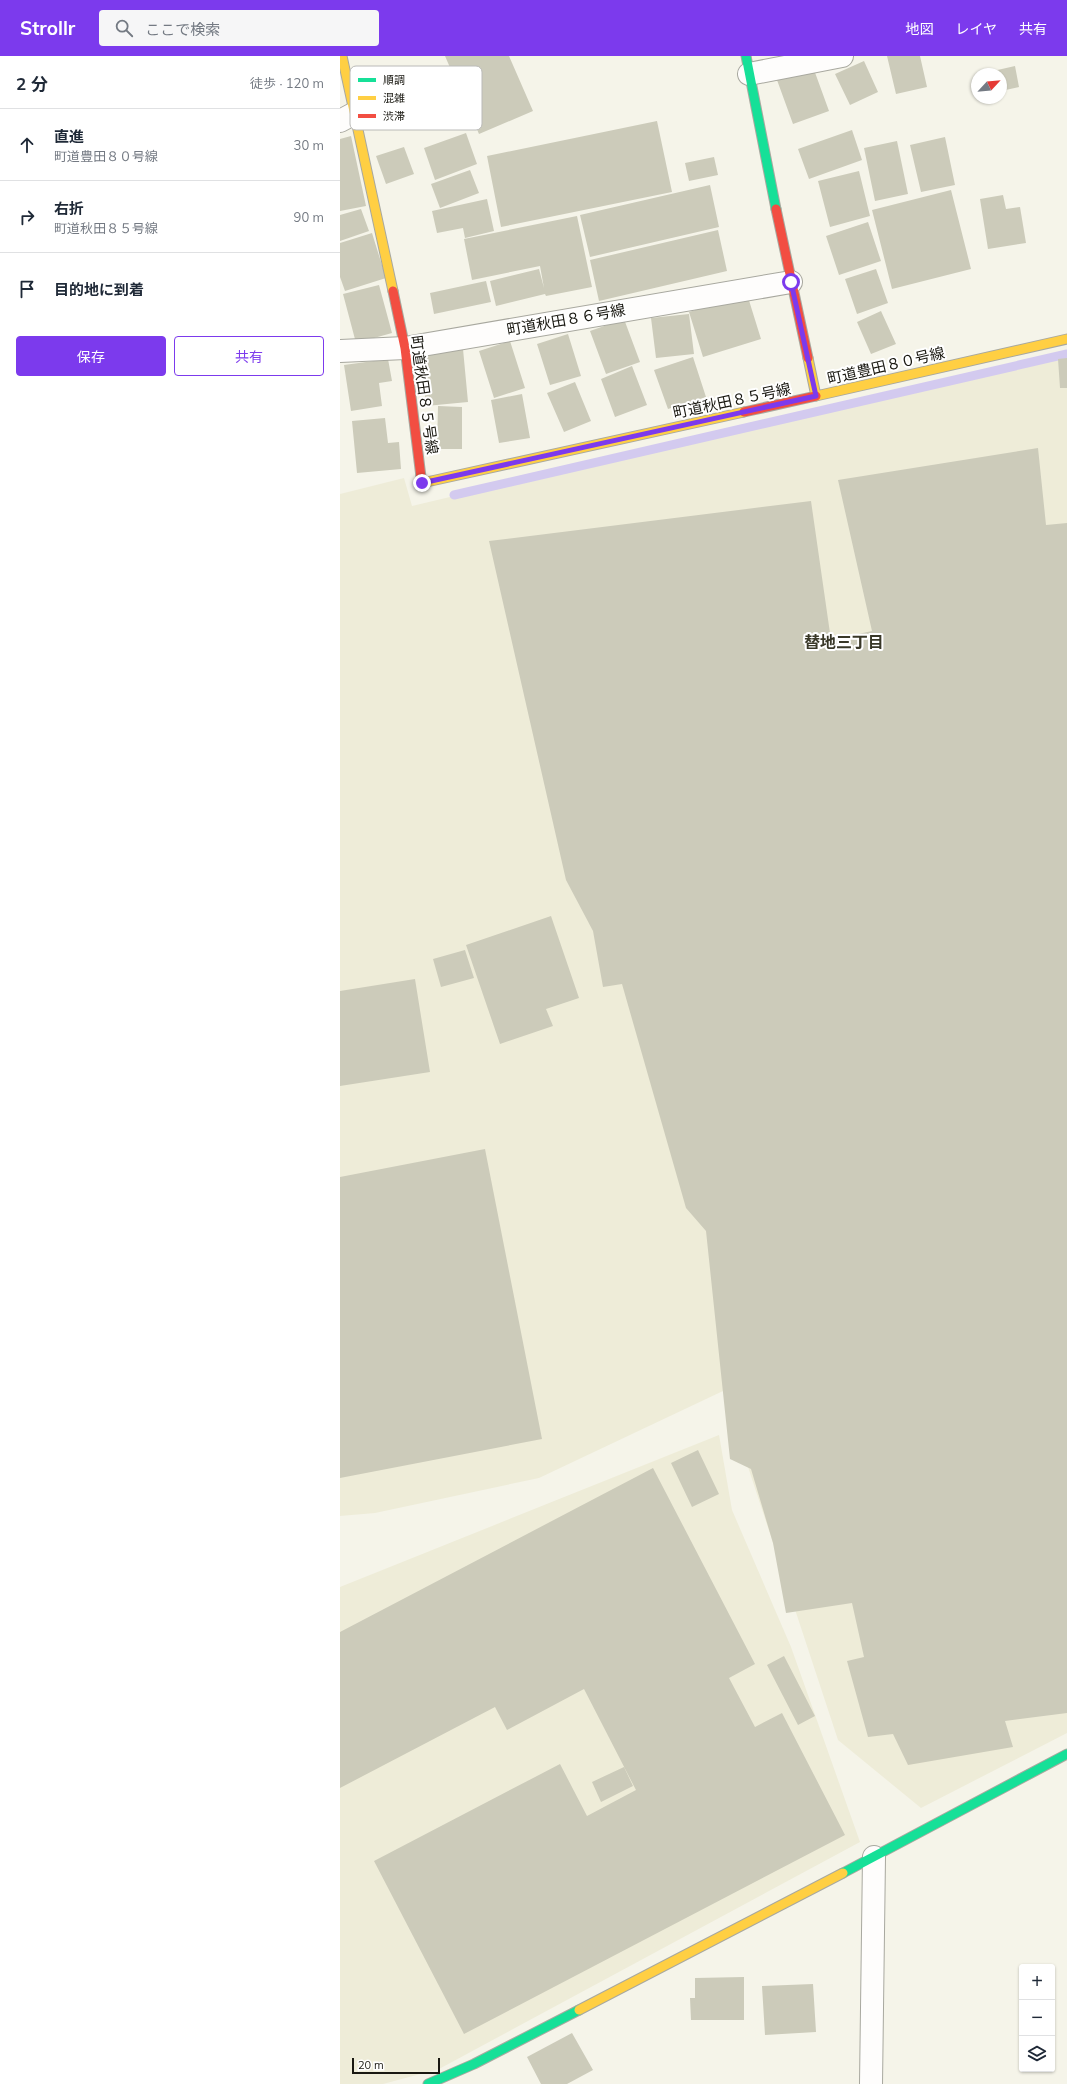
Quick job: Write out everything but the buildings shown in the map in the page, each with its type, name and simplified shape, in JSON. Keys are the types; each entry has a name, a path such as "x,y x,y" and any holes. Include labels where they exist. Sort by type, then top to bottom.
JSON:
{"street":[{"name":"町道秋田８５号線","path":"342,56 348,117"},
{"path":"748,65 842,56"},
{"name":"町道豊田８０号線","path":"748,65 791,282 816,396 1067,339"},
{"name":"町道秋田８５号線","path":"351,130 405,348 422,483 816,396"},
{"name":"町道秋田８６号線","path":"340,351 405,348 791,282"},
{"path":"428,2084 474,2064 874,1857 1067,1754"},
{"path":"871,2084 874,1857"}],"shaded area":[{"path":"1067,351 1067,1733 921,1808 838,1740 723,1391 539,1478 375,1513 340,1516 340,494 404,478 412,506"},
{"path":"719,1435 732,1510 791,1647 860,1842 439,2069 383,2084 340,2084 340,1587"}],"waterway":[{"path":"454,495 1067,354"}],"traffic: fast":[{"path":"746,56 776,209"},
{"path":"843,1873 1067,1754"},
{"path":"428,2084 474,2064 579,2010"}],"traffic: slow":[{"path":"342,56 350,93"},
{"path":"358,130 393,291"},
{"path":"808,358 816,396 1067,339"},
{"path":"421,477 422,483 744,412"},
{"path":"579,2010 843,1873"}],"traffic: jam":[{"path":"776,209 808,358"},
{"path":"393,291 405,348 421,477"},
{"path":"744,412 816,396"}],"district":[{"name":"替地三丁目","path":"844,642"}],"route":[{"path":"422,483 816,396 791,282"}]}
